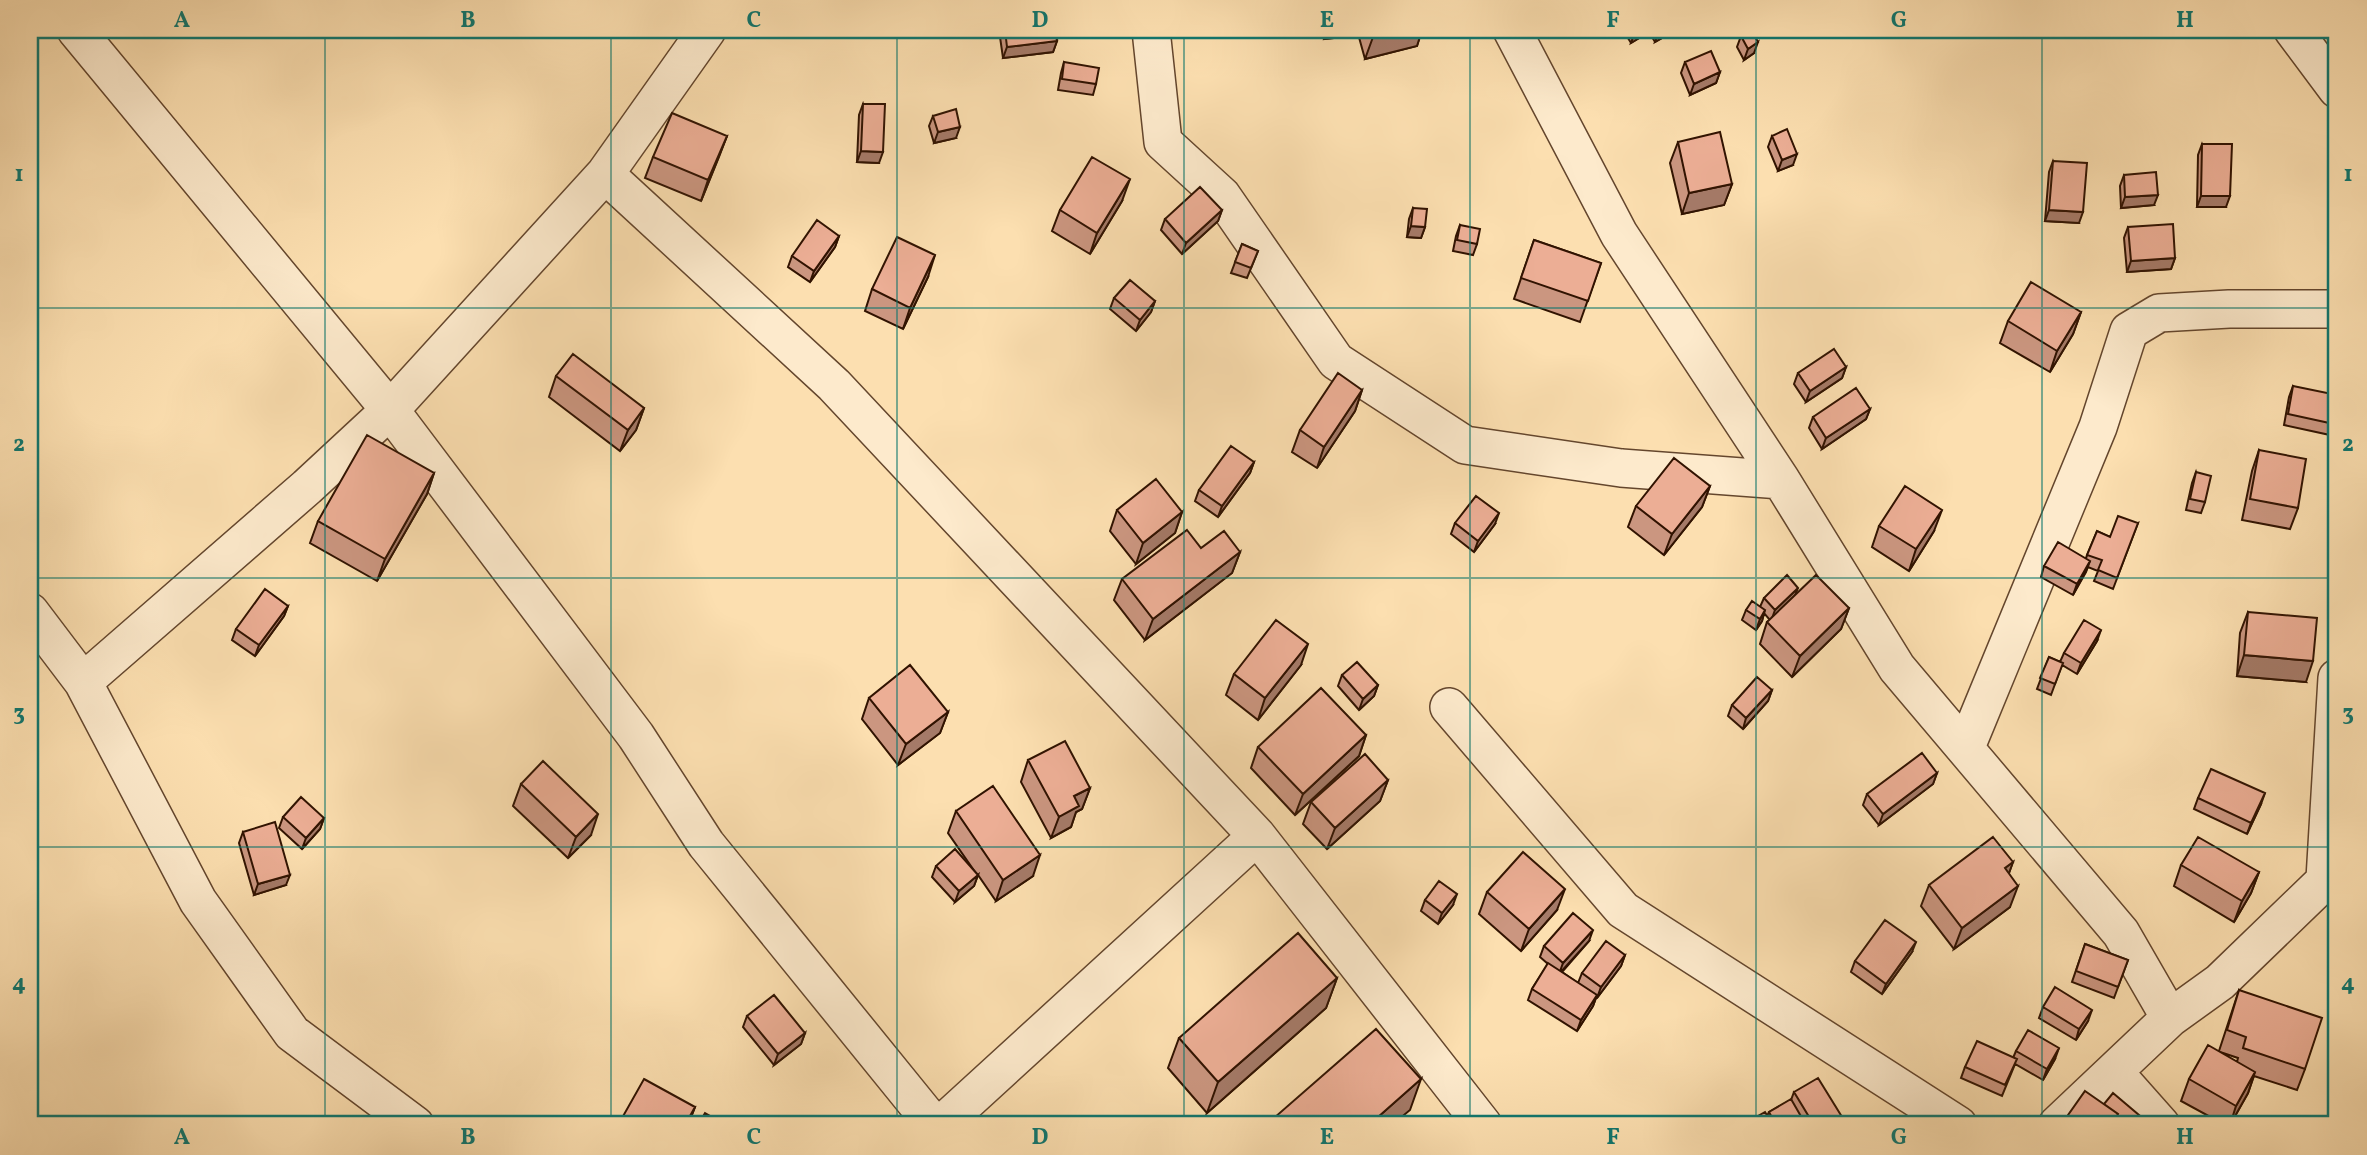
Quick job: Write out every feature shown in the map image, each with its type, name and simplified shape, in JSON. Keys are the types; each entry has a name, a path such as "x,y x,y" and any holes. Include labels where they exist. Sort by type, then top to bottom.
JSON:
{"street":[{"path":"76,30 390,410 636,736 706,844 934,1125"},
{"path":"83,682 307,487 390,410 605,174 707,30"},
{"path":"1151,30 1164,142 1222,196 1336,361 1465,444 1621,468 1781,480"},
{"path":"1511,30 1619,234 1781,480 1897,668 2121,933 2170,1018"},
{"path":"2293,30 2337,89"},
{"path":"605,174 834,385 1257,836 1483,1125"},
{"path":"1966,747 2098,427 2129,331 2159,313 2229,309 2337,309"},
{"path":"30,611 83,682 198,901 292,1033 415,1125"},
{"path":"2057,1125 2170,1018 2220,982 2331,874 2337,678"},
{"path":"1449,707 1623,910 1958,1125"},
{"path":"941,1125 1257,836"},
{"path":"2113,1072 2161,1125"}],"building":[{"path":"1005,30 1055,30 1057,41 1007,47"},
{"path":"1371,30 1404,30 1373,37"},
{"path":"1751,30 1758,42 1748,49 1741,36"},
{"path":"1711,51 1720,72 1694,84 1685,62"},
{"path":"1064,62 1099,68 1096,84 1062,79"},
{"path":"863,104 885,104 883,152 861,151"},
{"path":"956,109 960,127 938,132 933,116"},
{"path":"672,113 727,136 708,180 653,157"},
{"path":"1787,129 1797,154 1782,160 1772,136"},
{"path":"1720,132 1732,184 1689,193 1678,142"},
{"path":"2202,144 2232,144 2230,196 2201,196"},
{"path":"1092,157 1130,179 1097,233 1060,210"},
{"path":"2053,161 2087,163 2083,212 2049,210"},
{"path":"2156,172 2158,195 2125,197 2124,175"},
{"path":"1200,187 1222,210 1186,243 1165,219"},
{"path":"1413,208 1427,209 1425,227 1411,226"},
{"path":"817,220 839,236 814,271 792,256"},
{"path":"2173,224 2175,258 2131,261 2128,227"},
{"path":"1460,225 1480,229 1477,244 1457,240"},
{"path":"897,237 935,255 910,308 872,289"},
{"path":"1534,240 1601,263 1588,301 1521,278"},
{"path":"1242,244 1258,251 1251,268 1235,262"},
{"path":"1130,280 1155,301 1140,320 1114,298"},
{"path":"2031,282 2081,312 2057,351 2008,321"},
{"path":"1834,349 1846,367 1810,391 1798,373"},
{"path":"573,354 644,408 628,430 556,376"},
{"path":"1338,373 1362,390 1324,447 1300,430"},
{"path":"2293,386 2337,395 2334,424 2288,414"},
{"path":"1856,388 1870,409 1826,438 1813,417"},
{"path":"367,435 434,473 385,559 318,521"},
{"path":"1231,446 1254,462 1222,506 1199,490"},
{"path":"2259,450 2306,459 2298,508 2250,499"},
{"path":"1674,458 1710,486 1672,534 1636,506"},
{"path":"2196,472 2211,476 2205,502 2190,499"},
{"path":"1156,479 1182,512 1143,543 1117,510"},
{"path":"1905,486 1942,510 1916,549 1879,526"},
{"path":"1476,496 1499,513 1478,541 1455,523"},
{"path":"2118,516 2138,523 2117,578 2098,570 2102,560 2087,555 2097,531 2110,537"},
{"path":"1187,530 1201,548 1224,531 1240,552 1153,619 1122,579"},
{"path":"2058,542 2090,561 2077,584 2044,566"},
{"path":"1787,575 1798,588 1775,610 1764,598"},
{"path":"1816,575 1849,608 1800,656 1767,622"},
{"path":"265,589 288,606 259,645 236,629"},
{"path":"1752,601 1765,610 1760,619 1746,610"},
{"path":"2248,612 2317,618 2313,661 2244,655"},
{"path":"1276,620 1308,644 1265,698 1234,674"},
{"path":"2084,620 2101,630 2081,663 2064,653"},
{"path":"2049,657 2063,663 2055,684 2040,678"},
{"path":"1357,662 1378,685 1363,699 1342,675"},
{"path":"910,665 948,712 906,744 869,698"},
{"path":"1757,677 1772,690 1746,718 1732,705"},
{"path":"1321,688 1366,735 1303,794 1258,747"},
{"path":"1065,741 1090,788 1074,796 1079,806 1059,817 1028,760"},
{"path":"1922,753 1937,773 1883,814 1867,794"},
{"path":"1365,754 1388,780 1335,828 1311,802"},
{"path":"543,761 598,814 576,837 521,784"},
{"path":"2211,769 2265,793 2251,823 2198,798"},
{"path":"993,786 1040,855 1003,880 956,811"},
{"path":"301,797 324,818 306,838 283,817"},
{"path":"275,822 290,875 258,884 243,832"},
{"path":"1993,837 2013,862 2005,868 2018,886 1962,928 1929,885"},
{"path":"2198,837 2259,872 2242,901 2181,865"},
{"path":"955,849 978,875 959,891 936,866"},
{"path":"1523,852 1565,889 1529,929 1487,892"},
{"path":"1439,881 1457,894 1442,913 1425,900"},
{"path":"1573,913 1593,930 1563,963 1544,946"},
{"path":"1885,920 1916,942 1886,984 1855,961"},
{"path":"1298,933 1337,978 1218,1082 1179,1038"},
{"path":"1606,941 1625,955 1601,987 1582,973"},
{"path":"2085,944 2128,960 2118,987 2076,971"},
{"path":"1548,963 1597,995 1581,1020 1532,989"},
{"path":"2055,987 2092,1010 2079,1029 2043,1007"},
{"path":"2239,990 2322,1018 2305,1069 2243,1048 2246,1037 2227,1030"},
{"path":"774,995 805,1033 778,1054 747,1016"},
{"path":"1376,1029 1421,1079 1369,1125 1266,1125"},
{"path":"2028,1030 2059,1048 2047,1069 2016,1051"},
{"path":"1977,1041 2017,1059 2005,1085 1965,1067"},
{"path":"2208,1045 2255,1072 2236,1106 2189,1079"},
{"path":"1818,1078 1847,1125 1814,1125 1794,1092"},
{"path":"644,1079 695,1107 685,1125 635,1125 622,1118"},
{"path":"2085,1091 2118,1114 2111,1125 2061,1125"},
{"path":"2113,1093 2146,1121 2143,1125 2121,1125 2116,1121 2118,1114 2104,1104"},
{"path":"1791,1099 1806,1125 1776,1125 1769,1112"},
{"path":"1765,1112 1773,1125 1742,1125"},
{"path":"705,1113 726,1125 698,1125"}]}
